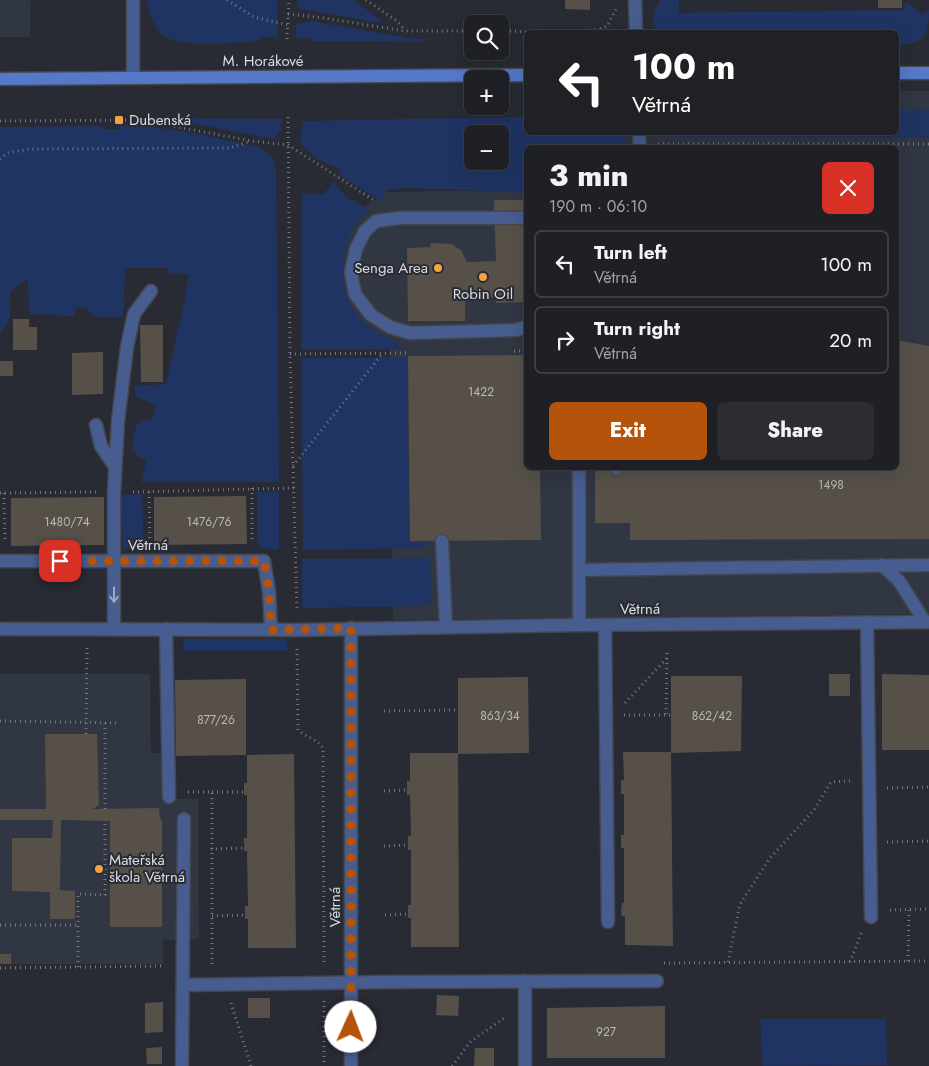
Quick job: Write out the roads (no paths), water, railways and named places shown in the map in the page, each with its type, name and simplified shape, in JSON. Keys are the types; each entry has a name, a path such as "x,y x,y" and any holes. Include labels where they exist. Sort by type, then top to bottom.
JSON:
{"street":[{"path":"133,0 133,78"},
{"path":"635,0 636,30"},
{"path":"899,73 929,73"},
{"name":"M. Horákové","path":"0,79 524,75"},
{"path":"524,218 400,218 376,221 365,232 356,249 351,272 355,294 371,315 390,327 410,333 516,330 524,328"},
{"path":"114,562 115,467 118,421 127,347 134,314 151,291"},
{"path":"96,425 101,446 115,467"},
{"path":"579,470 579,625"},
{"path":"442,541 446,627"},
{"name":"Větrná","path":"3,561 264,561 269,592 271,630"},
{"name":"Větrná","path":"114,562 114,629"},
{"path":"579,570 929,565"},
{"path":"882,566 899,581 927,622"},
{"path":"867,622 871,914"},
{"name":"Větrná","path":"0,629 271,630 927,622"},
{"path":"606,625 610,715 608,922"},
{"name":"Větrná","path":"351,628 351,1066"},
{"path":"166,629 169,797"},
{"path":"182,1066 184,819"},
{"path":"525,982 525,1066"},
{"path":"184,985 657,982"}],"place":[{"name":"Dubenská","path":"119,120"},
{"name":"Senga Area","path":"438,268"},
{"name":"Robin Oil","path":"483,277"},
{"name":"Mateřská škola Větrná","path":"99,869"}]}
